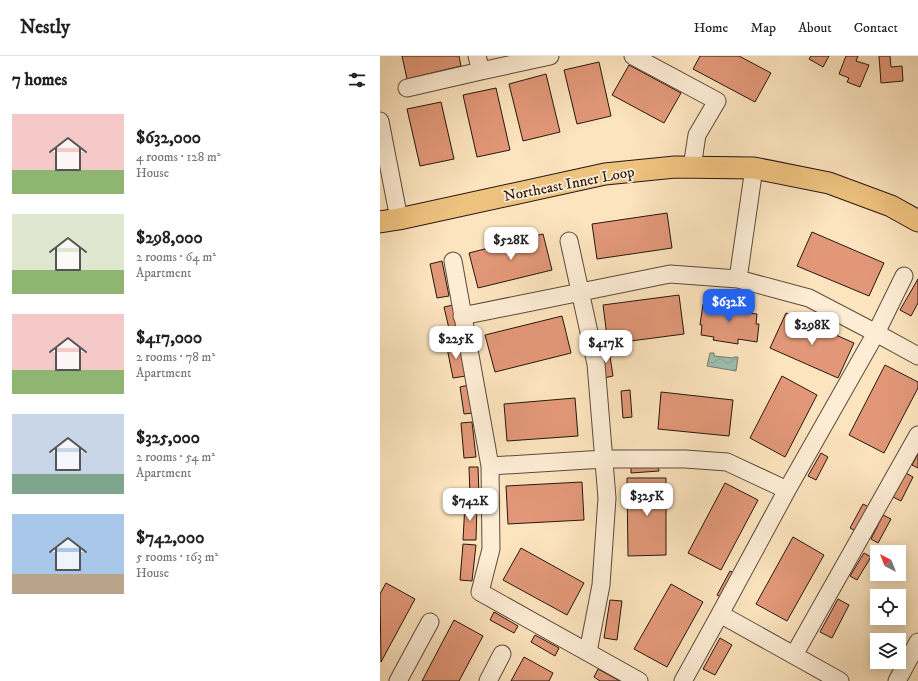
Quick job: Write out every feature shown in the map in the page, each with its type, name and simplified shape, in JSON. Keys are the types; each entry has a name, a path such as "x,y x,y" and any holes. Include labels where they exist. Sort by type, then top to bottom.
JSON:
{"main road":[{"name":"Northeast Inner Loop","path":"390,220 605,174 675,167 692,167 754,168 829,183 892,206 918,221"}],"street":[{"path":"407,88 479,64 550,56"},
{"path":"634,56 718,101 697,135 692,167"},
{"path":"380,121 390,220"},
{"path":"738,279 754,168"},
{"path":"569,241 596,364 607,498 601,585 588,652"},
{"path":"453,261 490,466 491,549 480,592 638,681"},
{"path":"462,316 670,274 738,279 809,298 918,356"},
{"path":"683,681 787,490 876,333 904,276"},
{"path":"794,655 918,434"},
{"path":"490,466 604,459 685,459 726,462 787,490"},
{"path":"720,614 840,681"},
{"path":"398,681 430,622"},
{"path":"897,681 918,642"},
{"path":"488,681 502,654"}],"water":[{"path":"710,353 714,353 714,356 733,358 738,357 736,371 707,366"}],"building":[{"path":"402,56 459,56 461,66 407,79"},
{"path":"700,56 739,56 771,73 755,102 693,69"},
{"path":"811,56 829,56 823,67 809,59"},
{"path":"846,56 858,56 856,61 869,65 860,87 847,82 849,78 839,74"},
{"path":"879,56 890,56 891,67 902,66 903,81 881,83"},
{"path":"599,62 611,116 577,124 564,70"},
{"path":"629,65 681,93 664,123 612,95"},
{"path":"546,74 560,132 523,141 509,84"},
{"path":"496,88 510,150 477,157 463,95"},
{"path":"441,102 454,159 420,166 407,109"},
{"path":"667,213 672,248 597,259 592,224"},
{"path":"812,232 884,263 869,296 797,266"},
{"path":"543,234 552,270 478,288 469,253"},
{"path":"442,261 449,296 437,298 430,264"},
{"path":"918,279 918,303 911,316 900,310"},
{"path":"679,295 684,334 608,344 603,305"},
{"path":"716,302 745,306 744,308 750,309 749,313 757,314 756,324 759,324 757,342 738,339 738,344 713,340 714,337 701,335 702,325 700,325 703,304 716,306"},
{"path":"453,305 458,331 450,333 444,307"},
{"path":"786,313 854,343 838,378 770,348"},
{"path":"562,316 571,353 495,372 485,335"},
{"path":"459,341 466,376 453,378 446,343"},
{"path":"609,350 613,376 604,378 600,352"},
{"path":"885,365 918,382 918,388 884,453 849,435"},
{"path":"782,376 817,395 785,457 750,438"},
{"path":"469,385 473,413 464,414 460,387"},
{"path":"630,390 632,417 623,418 621,391"},
{"path":"661,392 733,400 729,436 658,429"},
{"path":"575,398 578,436 507,441 504,404"},
{"path":"472,422 476,457 464,458 461,423"},
{"path":"821,453 828,457 816,480 808,476"},
{"path":"918,454 918,468 912,465"},
{"path":"658,463 659,471 631,473 631,465"},
{"path":"469,467 478,467 479,495 470,495"},
{"path":"906,473 913,477 901,501 893,497"},
{"path":"627,478 666,478 666,555 628,556"},
{"path":"582,482 584,520 508,524 506,486"},
{"path":"725,483 758,500 721,570 688,553"},
{"path":"465,504 477,504 476,540 463,540"},
{"path":"863,504 871,508 858,532 850,528"},
{"path":"883,515 891,519 878,543 871,539"},
{"path":"793,537 824,555 787,621 756,604"},
{"path":"463,544 476,545 472,581 460,580"},
{"path":"521,548 584,583 567,615 503,580"},
{"path":"864,553 870,556 857,580 850,576"},
{"path":"730,571 738,575 724,599 717,595"},
{"path":"386,583 415,599 381,662 380,594"},
{"path":"671,584 703,602 667,667 634,649"},
{"path":"838,599 849,605 832,638 820,632"},
{"path":"610,600 622,601 617,640 604,638"},
{"path":"494,612 518,626 514,633 490,620"},
{"path":"454,620 483,636 459,681 422,681"},
{"path":"535,635 559,648 555,656 531,642"},
{"path":"720,638 732,645 715,675 703,669"},
{"path":"524,657 553,673 549,681 511,681"},
{"path":"598,669 620,681 600,681 594,677"}]}
